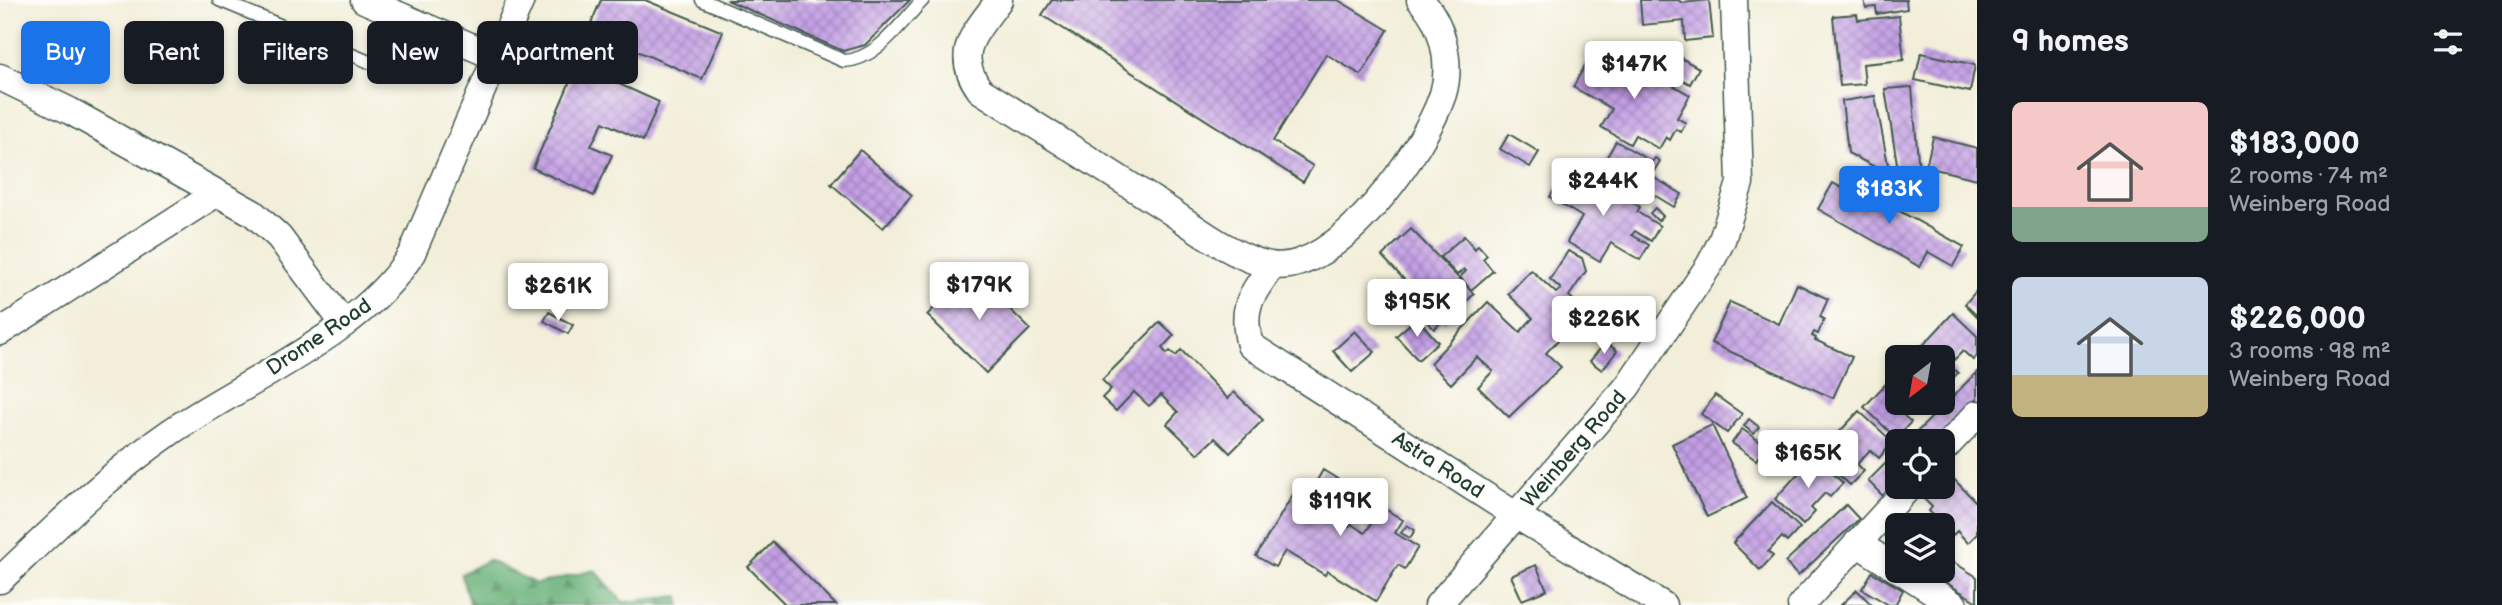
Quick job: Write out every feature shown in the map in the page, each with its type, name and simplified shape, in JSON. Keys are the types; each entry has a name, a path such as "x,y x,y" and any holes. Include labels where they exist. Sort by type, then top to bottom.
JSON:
{"street":[{"path":"364,0 477,49"},
{"name":"Drome Road","path":"513,21 521,0"},
{"path":"999,0 971,38 967,52 970,76 980,90 1189,223 1249,259 1272,266 1292,264 1317,255 1365,217 1404,165 1431,120 1443,93 1446,72 1438,25 1420,0"},
{"name":"Weinberg Road","path":"1438,605 1648,360 1710,264 1727,227 1740,183 1734,0"},
{"path":"0,77 70,111 253,213 279,237 344,324"},
{"name":"Drome Road","path":"0,580 100,485 130,461 172,431 344,324 388,288 412,253 487,84"},
{"path":"0,331 217,193"},
{"name":"Astra Road","path":"1272,266 1246,309 1245,325 1251,345 1517,516 1663,605"},
{"path":"1955,437 1977,414"},
{"path":"1801,605 1898,499"},
{"path":"1857,543 1885,561"},
{"path":"1919,583 1954,605"}],"lane":[{"path":"219,0 245,5 367,61"},
{"path":"702,0 844,61 857,60 871,52 923,0"}],"green space":[{"path":"488,560 536,584 595,570 623,602 679,596 680,605 470,605 461,574"}],"building":[{"path":"601,0 645,0 723,32 702,79 638,51 638,21 592,21"},
{"path":"727,0 910,0 865,45 843,51"},
{"path":"1052,0 1338,0 1388,30 1361,75 1326,54 1273,141 1313,166 1303,182 1042,15"},
{"path":"1640,0 1678,0 1682,3 1709,0 1713,38 1685,41 1684,21 1642,25"},
{"path":"1864,0 1906,0 1907,9 1877,14 1876,7 1866,8"},
{"path":"1857,14 1858,20 1899,16 1904,60 1863,64 1865,84 1840,86 1833,16"},
{"path":"1593,51 1632,73 1637,65 1690,95 1677,118 1686,123 1681,132 1676,129 1670,140 1666,137 1659,149 1635,135 1630,144 1601,127 1612,109 1573,87"},
{"path":"1670,52 1699,68 1690,84 1661,67"},
{"path":"1921,53 1975,65 1970,92 1915,80"},
{"path":"569,84 619,84 659,102 643,141 603,122 591,146 612,155 594,196 533,168"},
{"path":"1912,87 1921,196 1900,182 1885,89"},
{"path":"1875,96 1890,175 1848,153 1842,101"},
{"path":"1509,134 1539,152 1530,167 1500,149"},
{"path":"1933,137 1977,148 1977,179 1926,167"},
{"path":"1616,141 1652,162 1655,158 1660,161 1651,176 1682,194 1674,207 1603,164"},
{"path":"860,150 912,195 883,228 831,184"},
{"path":"1568,168 1602,189 1599,194 1610,201 1615,192 1640,207 1637,212 1660,226 1651,241 1635,231 1632,235 1649,245 1640,260 1611,243 1600,261 1567,242 1582,217 1550,197"},
{"path":"1833,183 1865,201 1873,187 1891,197 1887,204 1964,247 1953,266 1928,252 1920,267 1818,209"},
{"path":"1655,208 1663,216 1658,221 1650,213"},
{"path":"1411,229 1474,294 1445,323 1382,256"},
{"path":"1464,236 1475,249 1478,245 1487,255 1483,259 1493,271 1471,290 1460,277 1466,271 1464,269 1457,275 1440,257"},
{"path":"1568,251 1582,258 1586,271 1569,296 1585,311 1546,353 1561,367 1509,417 1478,387 1493,371 1477,357 1451,384 1430,363 1488,302 1520,332 1533,318 1508,294 1531,270 1556,293 1561,289 1550,279"},
{"path":"971,271 1030,329 986,373 927,315"},
{"path":"1797,284 1828,299 1820,317 1824,319 1818,334 1814,332 1812,336 1815,340 1852,357 1833,398 1711,343 1730,302 1779,324"},
{"path":"1412,289 1442,321 1434,329 1404,297"},
{"path":"1977,290 1977,316 1965,304"},
{"path":"549,312 573,325 568,334 544,321"},
{"path":"1953,313 1977,336 1977,356 1973,360 1963,351 1955,359 1955,345 1923,345"},
{"path":"1417,318 1438,342 1418,360 1396,336"},
{"path":"1160,322 1174,335 1162,348 1167,354 1170,351 1176,356 1181,350 1228,399 1234,392 1263,420 1230,453 1215,438 1198,454 1167,424 1178,412 1161,395 1149,406 1134,392 1116,411 1102,398 1111,389 1102,380"},
{"path":"1355,331 1375,352 1352,372 1333,351"},
{"path":"1606,342 1617,351 1602,370 1590,361"},
{"path":"1977,372 1977,405 1953,429 1920,429 1934,415 1955,415 1955,394"},
{"path":"1885,385 1885,415 1903,415 1911,422 1904,429 1887,429 1864,407"},
{"path":"1715,395 1742,414 1727,433 1701,414"},
{"path":"1859,411 1885,435 1885,451 1879,458 1870,450 1857,464 1864,471 1850,485 1818,455"},
{"path":"1749,419 1759,427 1754,434 1744,426"},
{"path":"1712,425 1747,498 1707,517 1672,444"},
{"path":"1742,429 1766,446 1756,460 1732,443"},
{"path":"1814,456 1843,483 1830,497 1825,493 1811,508 1815,512 1803,525 1775,499"},
{"path":"1885,464 1884,497 1868,481"},
{"path":"1323,470 1362,494 1344,524 1349,527 1351,524 1365,533 1373,521 1359,512 1367,498 1403,520 1395,533 1418,547 1405,569 1398,565 1376,601 1327,571 1325,575 1285,551 1275,567 1256,556 1294,493 1307,501 1310,494 1317,498 1323,489 1315,484"},
{"path":"1955,480 1977,503 1977,534 1968,543 1957,531 1955,533 1955,513 1931,513 1929,511 1932,507 1924,499 1955,499"},
{"path":"1772,502 1800,528 1787,542 1782,537 1768,552 1773,556 1760,570 1733,543"},
{"path":"1846,505 1859,519 1798,576 1785,562"},
{"path":"1407,525 1415,530 1410,538 1401,533"},
{"path":"773,542 836,605 786,605 748,567"},
{"path":"1955,563 1977,577 1977,602 1947,583 1955,583"},
{"path":"1536,565 1547,590 1522,600 1511,576"},
{"path":"1872,572 1885,580 1885,583 1891,583 1903,590 1895,605 1889,605 1862,589"},
{"path":"1857,590 1872,605 1841,605"}]}
